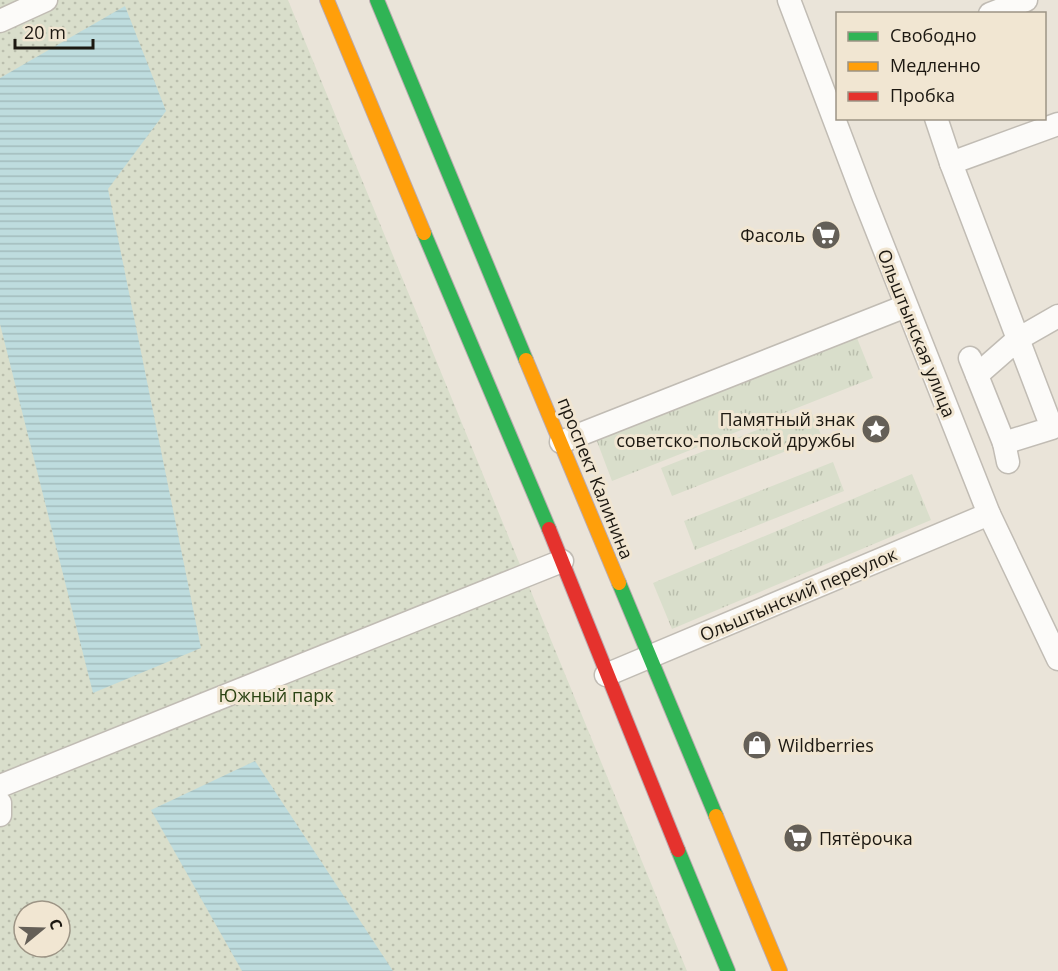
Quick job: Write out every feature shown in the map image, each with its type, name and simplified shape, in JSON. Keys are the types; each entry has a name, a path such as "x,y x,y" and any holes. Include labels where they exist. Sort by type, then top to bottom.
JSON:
{"main road":[{"path":"327,0 562,561 606,675 728,971"},
{"name":"проспект Калинина","path":"378,0 780,971"}],"street":[{"path":"0,21 46,0"},
{"name":"Ольштынская улица","path":"789,0 906,306 989,514 1058,659"},
{"path":"995,12 1026,0"},
{"path":"937,120 1018,339 1056,433 1006,452 974,367 1018,339 1058,316"},
{"path":"951,163 1058,124"},
{"path":"561,442 906,306"},
{"name":"Ольштынский переулок","path":"606,675 989,514"},
{"path":"0,786 562,561"},
{"path":"0,802 0,815"}],"green space":[{"name":"Южный парк","path":"0,0 288,0 687,971 0,971"},
{"path":"855,333 873,378 612,481 595,436"},
{"path":"810,409 822,437 672,496 661,468"},
{"path":"833,462 844,491 695,550 684,521"},
{"path":"912,474 931,520 672,629 653,583"}],"water":[{"path":"125,6 166,111 108,189 201,648 93,693 0,324 0,78"},
{"path":"255,761 393,971 242,971 151,810"}],"traffic: fast":[{"path":"377,0 526,360"},
{"path":"424,233 549,529"},
{"path":"619,583 716,816"},
{"path":"678,850 728,971"}],"traffic: slow":[{"path":"327,0 424,233"},
{"path":"526,360 619,583"},
{"path":"716,816 780,971"}],"traffic: jam":[{"path":"549,529 678,850"}],"place":[{"name":"Фасоль","path":"826,235"},
{"name":"Памятный знак советско-польской дружбы","path":"876,429"},
{"name":"Wildberries","path":"757,745"},
{"name":"Пятёрочка","path":"798,838"}]}
